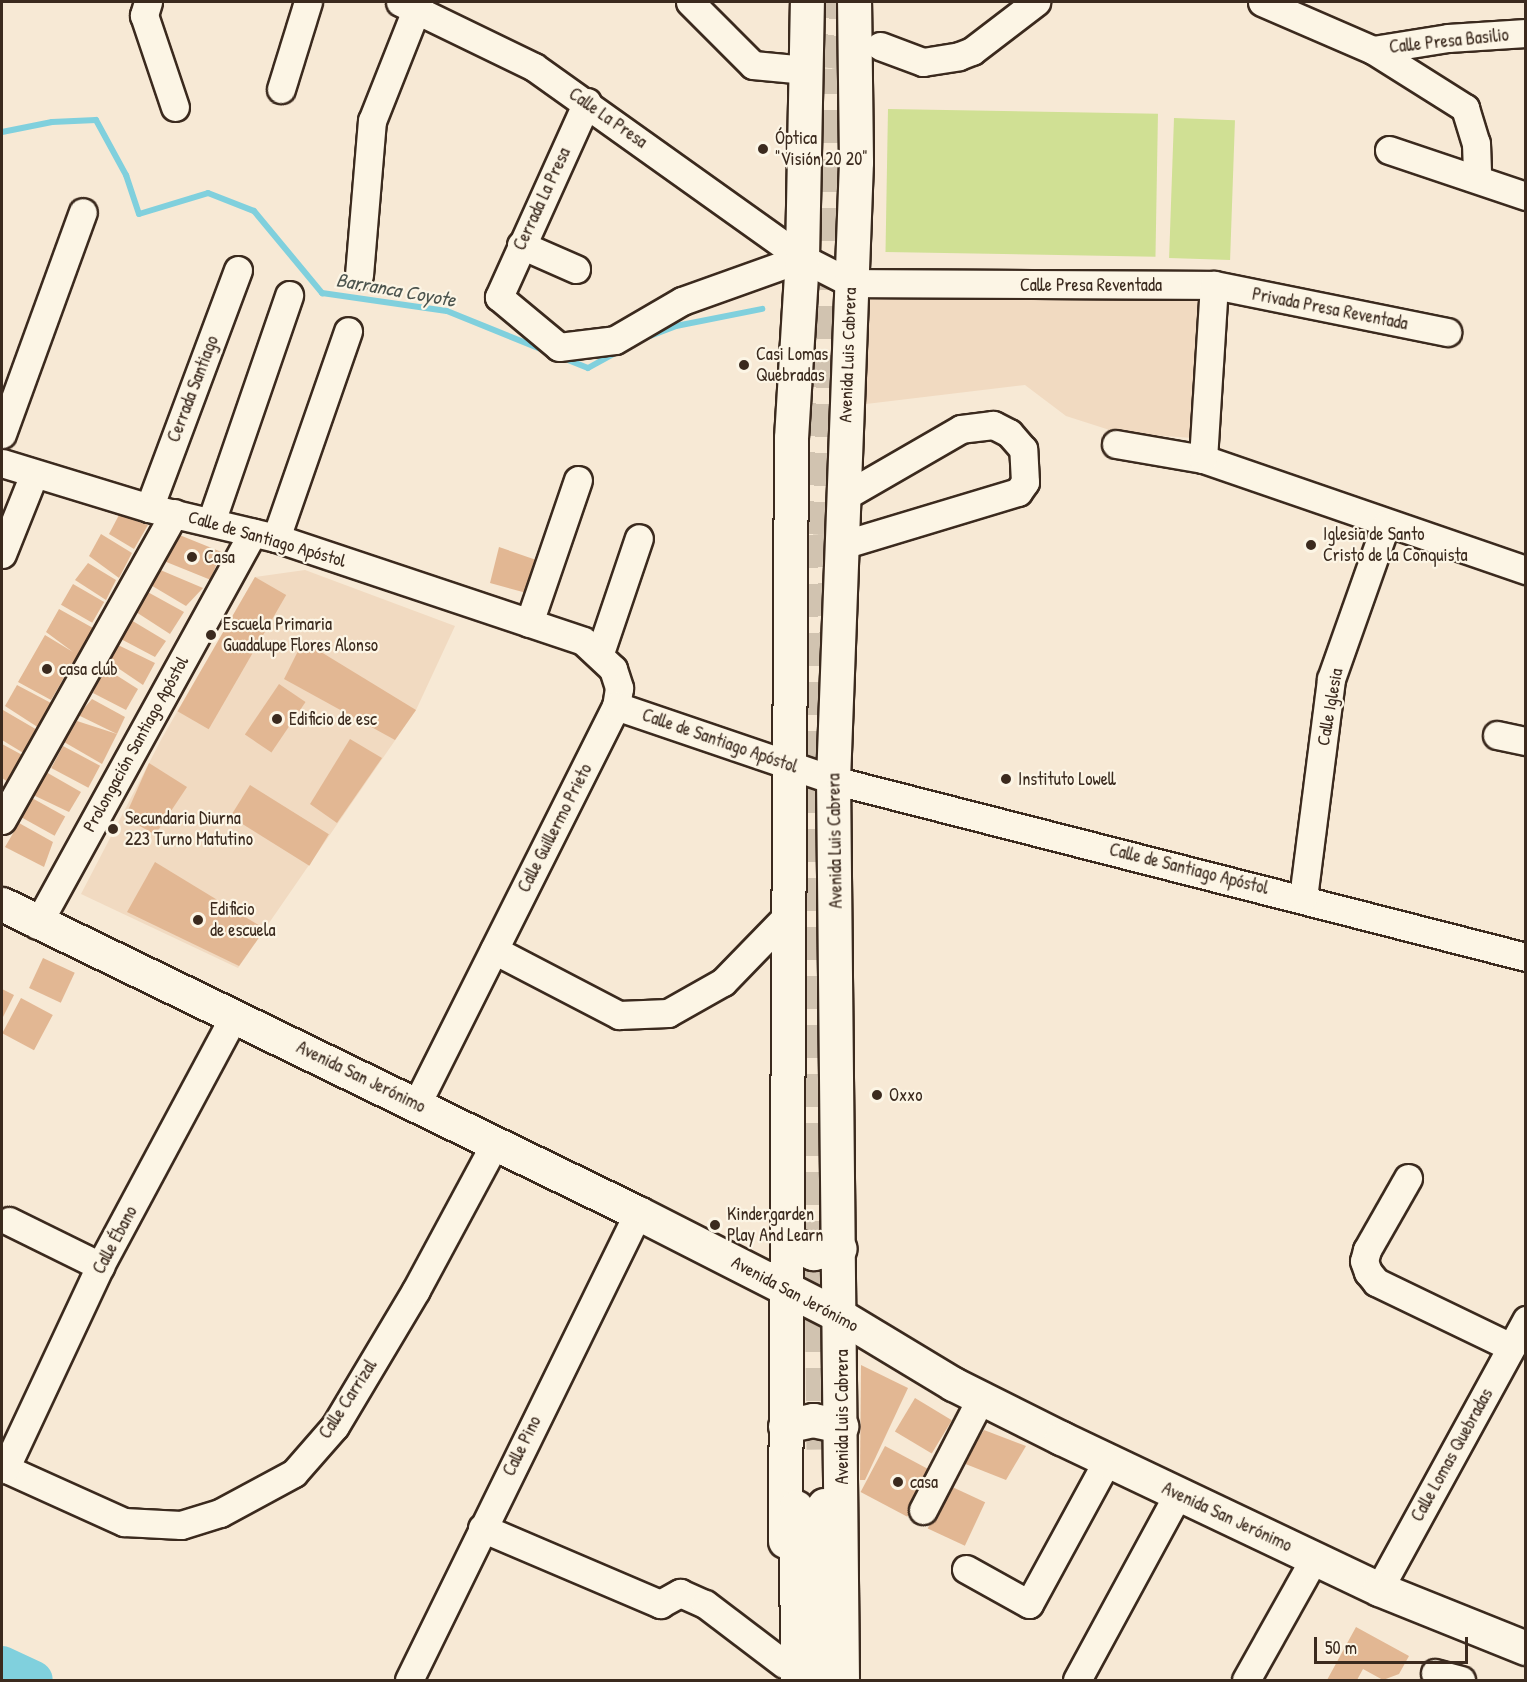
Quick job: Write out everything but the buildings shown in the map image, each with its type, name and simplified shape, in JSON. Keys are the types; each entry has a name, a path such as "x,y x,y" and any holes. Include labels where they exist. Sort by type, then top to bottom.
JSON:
{"main road":[{"path":"788,1675 785,1426 791,438 802,258 807,2"},
{"name":"Avenida Luis Cabrera","path":"842,1680 842,1317 833,780 856,162 854,2"},
{"name":"Avenida San Jerónimo","path":"2,904 37,925 417,1104 786,1288 842,1317 981,1398 1107,1461 1379,1590 1526,1648"},
{"path":"787,1241 813,1253 840,1248"},
{"path":"785,1426 813,1420 842,1426"},
{"path":"788,1675 810,1506 825,1680"}],"street":[{"path":"147,2 144,15 175,107"},
{"path":"281,89 308,2"},
{"path":"690,2 753,65 806,70"},
{"path":"880,46 923,62 959,56 972,51 1036,2"},
{"name":"Calle Presa Basilio","path":"1262,2 1372,50 1465,108 1476,143 1477,177"},
{"path":"359,275 372,121 412,4"},
{"name":"Calle La Presa","path":"412,4 534,67 587,102 802,258"},
{"name":"Calle Presa Basilio","path":"1372,50 1448,38 1526,33"},
{"name":"Cerrada La Presa","path":"587,102 520,245 499,297 559,347 615,340 682,302 802,258"},
{"path":"1389,150 1477,177 1526,196"},
{"path":"2,434 83,212"},
{"path":"520,245 576,269"},
{"name":"Calle Presa Reventada","path":"802,258 851,283 1214,285"},
{"name":"Cerrada Santiago","path":"2,820 161,511 238,270"},
{"path":"1203,459 1214,285"},
{"name":"Privada Presa Reventada","path":"1214,285 1447,332"},
{"path":"211,522 289,295"},
{"name":"Prolongación Santiago Apóstol","path":"37,925 265,535 348,332"},
{"path":"842,545 1018,492 1026,473 1023,449 1009,433 993,425 961,429 843,496"},
{"path":"1116,444 1203,459 1386,524 1526,570"},
{"name":"Calle de Santiago Apóstol","path":"2,464 161,511 265,535 584,641 600,653 613,669 619,688 616,706 833,780 1303,898 1526,957"},
{"path":"2,551 34,474"},
{"path":"529,623 578,480"},
{"name":"Calle Iglesia","path":"1303,898 1331,680 1386,524"},
{"path":"600,653 639,538"},
{"name":"Calle Guillermo Prieto","path":"417,1104 616,706"},
{"path":"1497,735 1526,741"},
{"path":"494,951 619,1015 668,1013 723,982 789,914"},
{"name":"Calle Ébano","path":"3,1468 100,1266 234,1016"},
{"name":"Calle Carrizal","path":"3,1468 124,1522 182,1525 220,1513 294,1473 335,1426 416,1290 495,1143"},
{"path":"1408,1178 1367,1250 1364,1261 1368,1272 1376,1282 1511,1347"},
{"name":"Calle Pino","path":"409,1680 638,1214"},
{"path":"9,1221 100,1266"},
{"name":"Calle Lomas Quebradas","path":"1379,1590 1526,1320"},
{"path":"923,1510 981,1398"},
{"path":"966,1569 1029,1604 1107,1461"},
{"path":"1077,1680 1178,1494"},
{"path":"482,1528 660,1604 680,1593 705,1604 788,1675"},
{"path":"1246,1680 1314,1559"},
{"path":"1435,1673 1461,1680"}],"shaded area":[{"path":"861,296 1201,298 1193,438 1119,433 1066,416 1025,385 866,404"},
{"path":"305,570 455,626 416,710 238,968 81,894 162,738 255,577"}],"green space":[{"path":"888,109 1158,114 1155,257 886,252"},
{"path":"1174,118 1235,120 1230,260 1169,258"}],"waterway":[{"name":"Barranca Coyote","path":"2,132 52,122 96,120 126,175 139,214 208,193 254,211 322,293 447,311 588,368 620,350"},
{"name":"Barranca Coyote","path":"642,339 676,326 762,309"},
{"path":"2,1665 34,1680"}],"tunnel":[{"path":"823,1449 813,534 832,68 842,2"}],"place":[{"name":"Óptica \"Visión 20 20\"","path":"763,149"},
{"name":"Casi Lomas Quebradas","path":"744,365"},
{"name":"Iglesia de Santo Cristo de la Conquista","path":"1311,545"},
{"name":"Casa","path":"192,557"},
{"name":"Escuela Primaria Guadalupe Flores Alonso","path":"211,635"},
{"name":"casa club","path":"47,669"},
{"name":"Edificio de esc","path":"277,719"},
{"name":"Instituto Lowell","path":"1006,779"},
{"name":"Secundaria Diurna 223 Turno Matutino","path":"113,829"},
{"name":"Edificio de escuela","path":"198,920"},
{"name":"Oxxo","path":"877,1095"},
{"name":"Kindergarden Play And Learn","path":"715,1225"},
{"name":"casa","path":"898,1482"}]}
